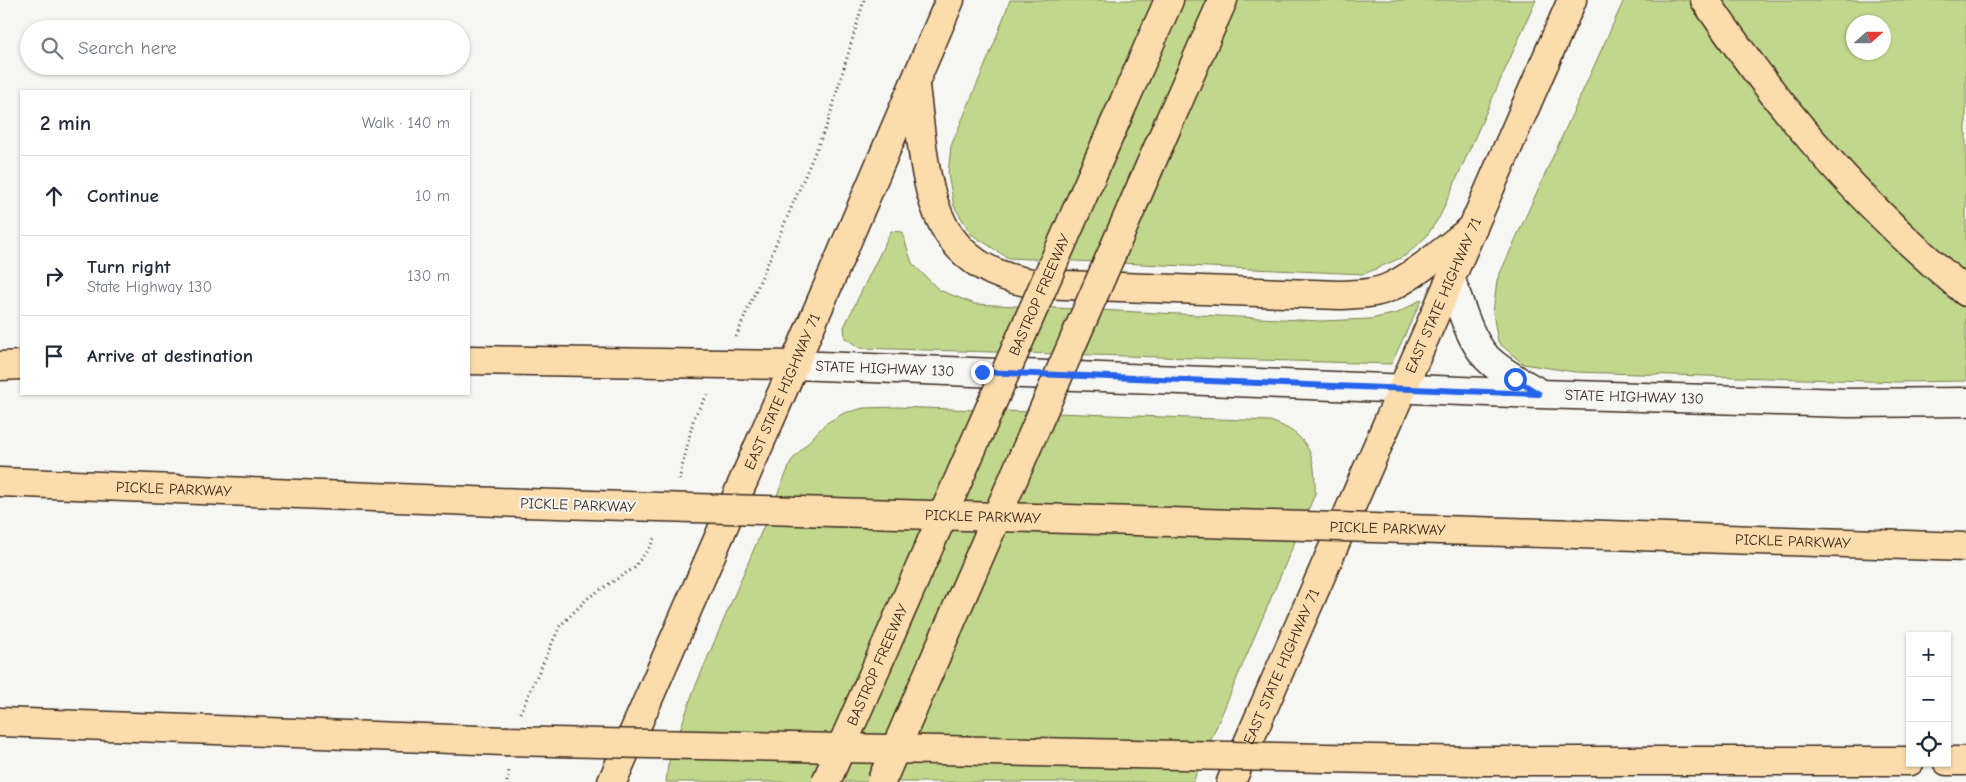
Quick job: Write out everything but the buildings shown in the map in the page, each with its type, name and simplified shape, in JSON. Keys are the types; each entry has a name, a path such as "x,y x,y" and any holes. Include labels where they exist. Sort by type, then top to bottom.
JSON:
{"highway":[{"name":"EAST STATE HIGHWAY 71","path":"612,782 794,366 950,0"},
{"name":"BASTROP FREEWAY","path":"826,782 1169,0"},
{"path":"881,782 1223,0"},
{"name":"EAST STATE HIGHWAY 71","path":"1231,782 1572,0"},
{"path":"1704,0 1732,41 1809,136 1878,212 1966,292"},
{"path":"915,85 927,181 934,209 948,235 966,255 992,272 1015,281 1038,284 1340,295 1365,293 1390,287 1474,228"},
{"path":"470,360 794,366"},
{"path":"0,366 20,365"},
{"name":"PICKLE PARKWAY","path":"0,482 524,503 1966,547"},
{"path":"0,722 507,754 1474,761 1906,761"},
{"path":"1951,761 1966,761"}],"street":[{"path":"1451,280 1475,341 1487,358 1503,372 1539,394"},
{"name":"STATE HIGHWAY 130","path":"794,366 1539,394 1847,403 1966,402"}],"path":[{"path":"738,333 828,122 864,0"},
{"path":"676,489 694,417 710,390"},
{"path":"519,718 521,708 560,626 589,597 634,568 651,545 658,529"},
{"path":"507,754 507,782"}],"green space":[{"path":"1010,0 1536,0 1440,216 1426,237 1405,256 1364,274 1008,258 971,234 954,206 948,174 951,146 994,44"},
{"path":"1624,0 1966,0 1966,381 1899,382 1575,372 1523,364 1498,342 1493,313 1497,280"},
{"path":"891,231 902,232 912,263 939,290 975,304 1321,321 1370,319 1398,313 1422,299 1391,364 860,348 845,338 844,327"},
{"path":"897,407 1270,421 1294,432 1302,440 1308,448 1314,468 1315,494 1193,782 666,782 668,765 693,692 792,460 825,424 844,413 864,408"}],"route":[{"path":"982,372 1539,394 1515,379"}]}
